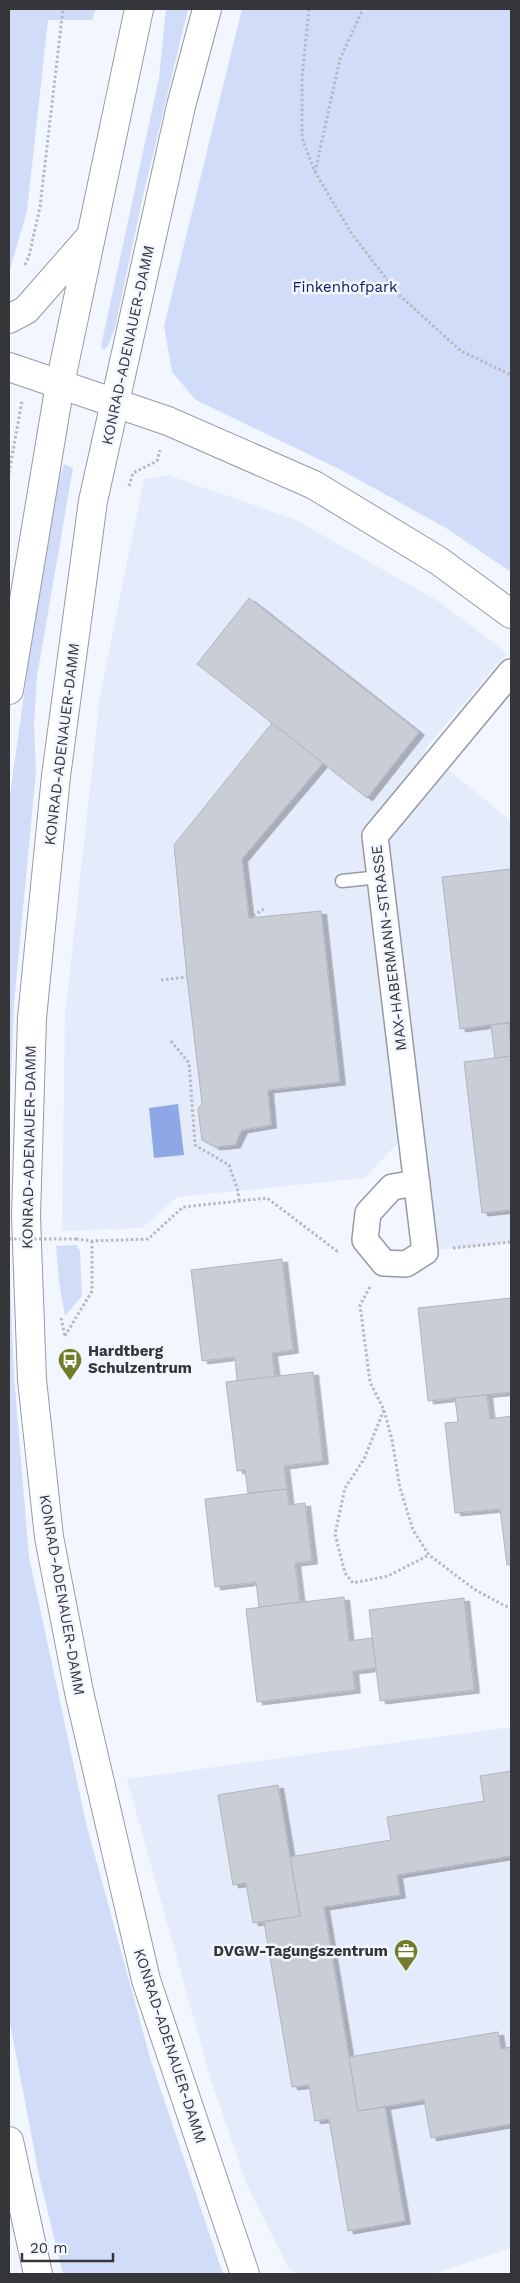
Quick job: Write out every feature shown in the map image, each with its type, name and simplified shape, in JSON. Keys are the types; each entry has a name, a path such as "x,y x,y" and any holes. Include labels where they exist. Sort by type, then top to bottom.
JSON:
{"main road":[{"path":"9,690 60,384 139,9"},
{"name":"KONRAD-ADENAUER-DAMM","path":"207,9 181,106 93,501 56,776 32,1018 26,1216 32,1380 49,1537 79,1692 146,1980 249,2271"},
{"path":"17,314 91,236"},
{"path":"18,370 168,421 314,485 439,561 511,614"},
{"path":"9,2140 38,2274"}],"street":[{"name":"MAX-HABERMANN-STRASSE","path":"425,1252 375,836 511,672"},
{"path":"417,1183 392,1187 368,1213 365,1240 384,1263 406,1264 425,1252"}],"lane":[{"path":"342,881 380,877"}],"path":[{"path":"17,314 14,286 29,256 40,207 63,9"},
{"path":"309,9 302,78 302,138 315,172 352,234 398,294 461,351 511,375"},
{"path":"315,172 340,59 363,9"},
{"path":"9,473 18,370"},
{"path":"128,488 133,473 157,461 168,421"},
{"path":"9,439 11,445"},
{"path":"249,918 264,909"},
{"path":"161,980 187,977"},
{"path":"171,1041 189,1063 195,1145 229,1165 238,1191 239,1201"},
{"path":"9,1239 76,1239 92,1241 148,1239 182,1207 267,1198 337,1251 368,1213"},
{"path":"53,1236 53,1246"},
{"path":"60,1310 65,1336 92,1291 92,1241"},
{"path":"425,1252 511,1242"},
{"path":"384,1263 360,1305 370,1382 384,1410 392,1440 400,1488 413,1530 429,1556 474,1589 504,1606 511,1607"},
{"path":"384,1410 364,1459 345,1488 335,1534 345,1573 353,1583 388,1576 429,1556"}],"shaded area":[{"path":"167,475 294,519 438,601 507,653 424,750 511,821 511,1242 438,1250 424,1135 403,1138 364,1178 177,1197 142,1228 62,1231 65,1017 100,696 144,479"},
{"path":"511,1727 511,2248 433,2274 297,2274 288,2267 247,2185 211,2080 127,1779"}],"green space":[{"path":"9,9 96,9 92,20 48,20 27,211 9,273"},
{"path":"166,9 188,9 143,196 115,328 108,346 103,350 101,346 159,78"},
{"name":"Finkenhofpark","path":"242,9 511,9 511,572 446,528 341,470 196,400 172,372 164,326"},
{"path":"64,464 73,468 37,676 34,723 36,771 14,1004 9,1131 9,802 32,637 56,496"},
{"path":"76,1245 80,1251 82,1296 65,1316 56,1246"},
{"path":"9,1257 14,1376 29,1557 86,1823 151,2061 223,2274 63,2274 40,2180 9,2018"}],"water":[{"path":"178,1104 184,1155 154,1158 149,1108"}],"building":[{"path":"249,598 419,732 367,798 197,664"},
{"path":"272,723 323,763 242,859 249,918 321,911 340,1082 268,1090 271,1125 242,1130 235,1145 215,1147 202,1140 198,1109 202,1103 174,845"},
{"path":"511,869 511,1022 460,1029 442,877"},
{"path":"509,1023 511,1056 495,1058 491,1025"},
{"path":"511,1056 511,1210 482,1213 464,1062"},
{"path":"282,1259 293,1350 272,1353 275,1377 237,1381 235,1357 202,1361 191,1270"},
{"path":"511,1298 511,1392 428,1401 418,1308"},
{"path":"313,1372 323,1461 284,1466 287,1489 248,1493 245,1470 237,1471 226,1382"},
{"path":"487,1395 490,1419 511,1416 511,1565 507,1565 500,1509 455,1513 445,1423 458,1422 455,1398"},
{"path":"287,1489 289,1505 305,1503 312,1561 295,1563 300,1602 259,1607 256,1582 215,1587 205,1499"},
{"path":"344,1597 349,1641 372,1638 376,1668 353,1671 355,1690 257,1702 246,1609"},
{"path":"464,1598 474,1690 380,1701 369,1610"},
{"path":"511,1771 511,1856 397,1875 400,1895 324,1907 358,2111 385,2107 405,2221 348,2231 329,2119 315,2121 309,2085 292,2087 264,1922 300,1916 290,1857 391,1840 387,1817 484,1801 480,1776"},
{"path":"278,1785 300,1916 253,1923 246,1883 233,1885 218,1795"},
{"path":"498,2032 501,2049 511,2047 511,2124 431,2138 424,2100 358,2111 349,2057"}],"place":[{"name":"Hardtberg Schulzentrum","path":"70,1381"},
{"name":"DVGW-Tagungszentrum","path":"406,1972"}]}
